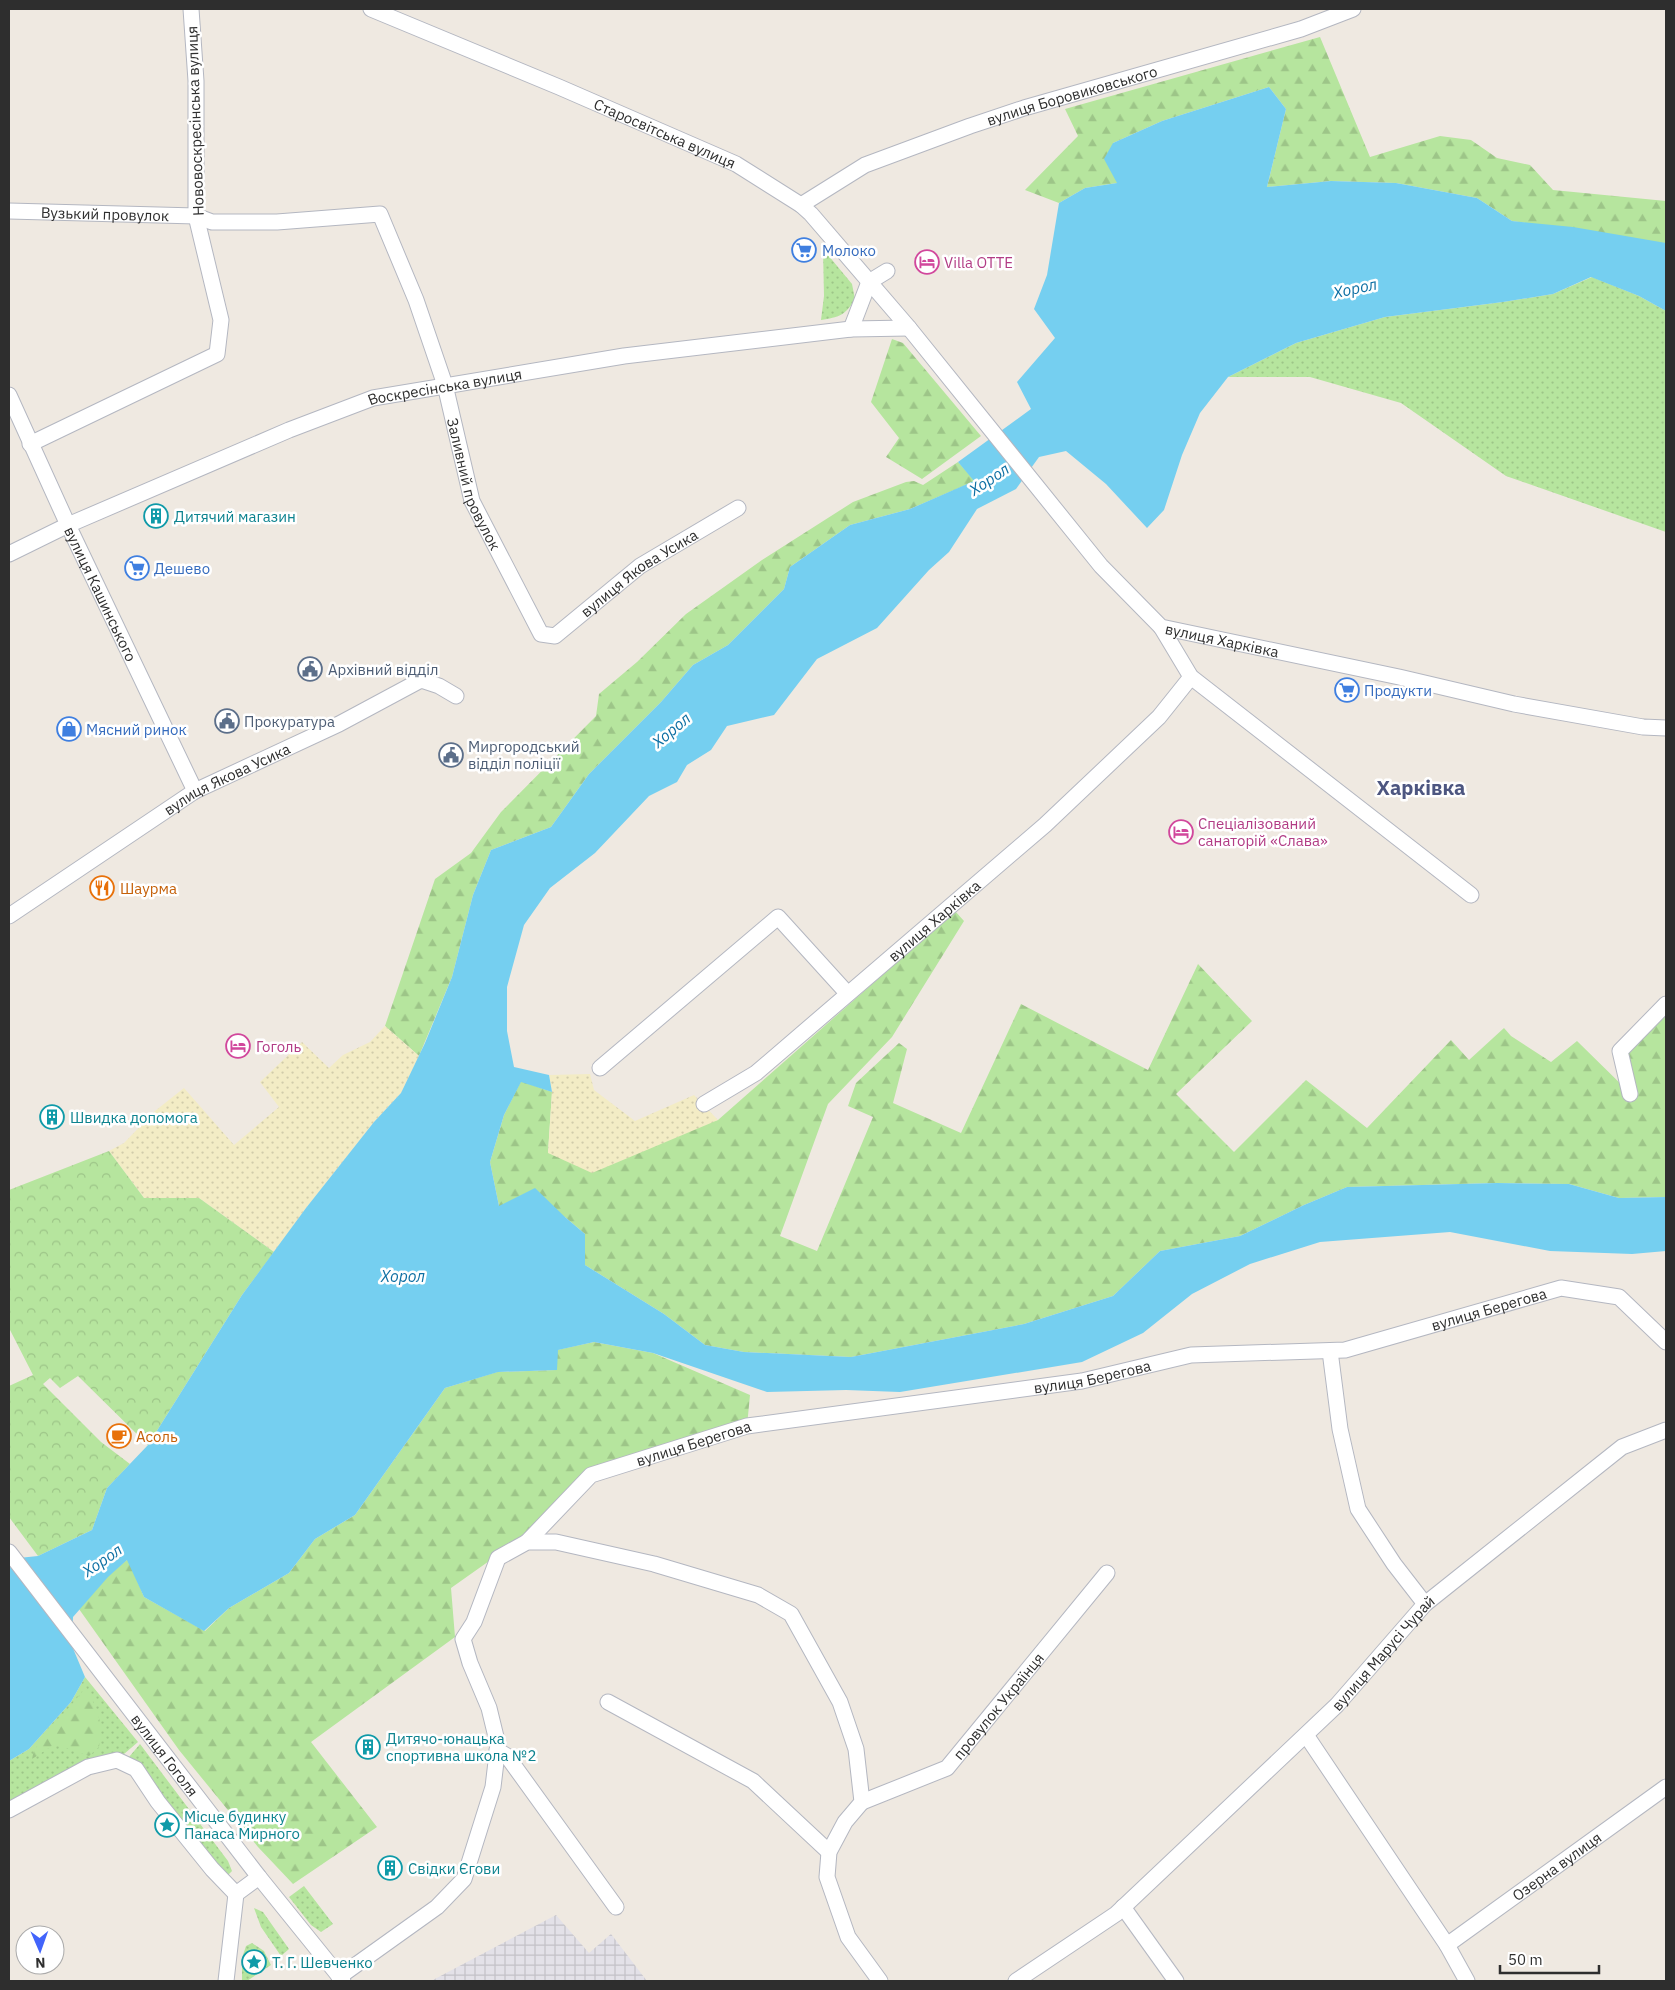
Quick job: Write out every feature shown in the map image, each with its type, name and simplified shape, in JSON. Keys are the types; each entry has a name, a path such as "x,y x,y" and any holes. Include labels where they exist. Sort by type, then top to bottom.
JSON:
{"street":[{"name":"Нововоскресінська вулиця","path":"30,444 217,354 221,320 196,216 196,81 191,9"},
{"name":"Старосвітська вулиця","path":"379,10 736,164 811,214 909,328"},
{"name":"вулиця Боровиковського","path":"800,205 865,165 970,126 1024,108 1301,28 1345,10"},
{"name":"Вузький провулок","path":"9,211 196,216 212,222 277,222 380,214"},
{"name":"Заливний провулок","path":"380,214 416,300 445,386 472,501 541,634"},
{"path":"851,329 869,282 887,271"},
{"name":"Воскресінська вулиця","path":"9,554 68,525 289,430 373,398 624,356 851,329 909,328"},
{"name":"вулиця Харківка","path":"909,328 1101,566 1161,627 1400,677 1514,704 1644,727 1666,728"},
{"name":"вулиця Кашинського","path":"9,395 30,444 195,792"},
{"name":"вулиця Якова Усика","path":"541,634 555,636 640,566 738,508"},
{"path":"1161,627 1191,677 1471,895"},
{"name":"вулиця Харківка","path":"704,1104 756,1073 1045,825 1159,717 1191,677"},
{"name":"вулиця Якова Усика","path":"9,916 195,792 339,724 421,680 439,686 456,696"},
{"path":"600,1068 778,916 847,993"},
{"path":"1630,1094 1620,1051 1666,1004"},
{"name":"вулиця Берегова","path":"527,1542 591,1475 747,1426 1082,1381 1191,1355 1345,1350 1561,1288 1619,1297 1666,1342"},
{"path":"1330,1351 1340,1429 1358,1509 1394,1564 1425,1604"},
{"name":"вулиця Марусі Чурай","path":"1016,1981 1116,1914 1337,1705 1425,1604 1622,1448 1666,1430"},
{"path":"341,1979 437,1907 464,1880 493,1787 498,1745 489,1708 470,1663 463,1639 474,1622 498,1558 527,1542 556,1542 654,1564 758,1596 791,1614 840,1702 856,1749 862,1802 845,1822 829,1852 826,1877 848,1937 880,1981"},
{"name":"вулиця Гоголя","path":"9,1552 341,1979"},
{"name":"провулок Українця","path":"862,1802 947,1768 1107,1573"},
{"path":"608,1702 753,1781 829,1852"},
{"path":"1306,1735 1448,1945 1467,1981"},
{"path":"497,1750 507,1756 616,1907"},
{"path":"9,1810 88,1767 117,1760 136,1769 158,1802 212,1869 236,1894"},
{"name":"Озерна вулиця","path":"1448,1945 1666,1787"},
{"path":"226,1981 236,1894 260,1877"},
{"path":"1123,1907 1176,1981"}],"shaded area":[{"path":"556,1915 589,1953 611,1934 647,1981 431,1981"}],"green space":[{"path":"1320,37 1370,157 1440,136 1471,140 1497,158 1530,165 1553,190 1666,201 1666,244 1512,221 1477,198 1396,183 1331,181 1267,187 1286,109 1269,87 1162,121 1113,143 1117,183 1085,188 1059,203 1025,190 1078,136 1065,109"},
{"path":"823,249 852,284 855,299 841,315 821,320 824,296"},
{"path":"1592,277 1639,296 1666,311 1666,532 1506,476 1401,403 1310,377 1228,377 1296,343 1385,317 1553,294"},
{"path":"892,339 903,343 981,436 922,479 886,457 899,438 871,402"},
{"path":"958,462 975,481 910,509 850,525 790,567 784,589 728,645 693,665 661,702 589,774 551,827 491,850 473,895 452,977 419,1056 385,1026 435,879 471,853 501,812 596,716 599,694 637,662 686,614 762,560 853,502 906,482 914,481 923,485"},
{"path":"955,911 964,921 892,1037 828,1104 780,1236 817,1251 873,1117 848,1106 856,1083 899,1043 907,1049 893,1103 961,1133 1021,1004 1148,1070 1198,964 1252,1021 1176,1094 1234,1152 1306,1080 1367,1128 1451,1040 1469,1060 1504,1028 1511,1036 1551,1062 1577,1041 1630,1093 1620,1051 1666,1005 1666,1197 1619,1198 1569,1184 1497,1183 1347,1187 1304,1205 1240,1236 1160,1251 1113,1296 1024,1324 851,1357 744,1352 705,1345 664,1314 585,1265 585,1234 565,1217 499,1206 490,1162 504,1115 521,1081 552,1092 548,1153 718,1120"},
{"path":"109,1151 144,1198 199,1198 274,1252 242,1295 148,1445 78,1376 60,1388 50,1378 43,1384 101,1442 130,1464 107,1488 92,1530 38,1556 9,1517 9,1386 33,1375 9,1328 9,1190"},
{"path":"594,1342 653,1353 750,1395 747,1426 591,1475 530,1532 451,1588 455,1637 311,1742 377,1827 293,1884 258,1847 179,1750 79,1609 108,1576 128,1559 144,1597 205,1631 229,1608 289,1573 315,1539 355,1515 445,1388 497,1372 556,1370 557,1350"},
{"path":"85,1677 138,1742 117,1760 9,1810 9,1761 29,1749 71,1702"},
{"path":"86,1687 99,1716 99,1747 89,1756 55,1744 32,1759 34,1750"},
{"path":"140,1744 228,1861 232,1871 227,1876 129,1757"},
{"path":"304,1886 333,1924 321,1932 311,1925 289,1897"},
{"path":"254,1908 263,1912 289,1949 281,1956 261,1927"},
{"path":"252,1943 264,1951 271,1965 247,1981 242,1981 242,1958 246,1946"}],"sand":[{"path":"385,1026 419,1056 401,1093 374,1122 274,1252 199,1198 144,1198 109,1151 124,1143 155,1111 184,1088 234,1145 279,1107 260,1082 302,1042 329,1068 343,1055 370,1042"},
{"path":"590,1074 594,1090 635,1121 694,1095 718,1120 592,1173 548,1153 552,1092 549,1075"}],"water":[{"name":"Хорол","path":"1269,87 1286,109 1267,187 1331,181 1396,183 1477,198 1512,221 1573,227 1666,243 1666,311 1639,296 1591,277 1553,294 1385,317 1296,343 1228,377 1200,413 1182,455 1164,510 1147,528 1106,484 1066,451 1039,457 1016,489 977,509 949,552 929,570 877,628 817,659 774,715 727,726 711,750 687,765 677,782 649,796 595,853 550,888 524,925 507,987 507,1031 514,1067 549,1075 552,1092 521,1082 504,1115 490,1162 499,1206 535,1188 585,1234 585,1265 664,1314 705,1345 744,1352 851,1357 1024,1324 1113,1296 1160,1251 1240,1236 1304,1205 1347,1187 1497,1183 1569,1184 1619,1198 1666,1197 1666,1251 1632,1254 1550,1251 1450,1232 1320,1242 1250,1264 1192,1294 1143,1333 1082,1362 900,1392 846,1390 767,1392 653,1353 594,1342 558,1350 557,1370 498,1372 445,1388 355,1515 315,1539 289,1573 229,1608 204,1631 144,1597 127,1560 108,1577 73,1617 72,1646 85,1677 71,1702 29,1749 9,1761 9,1559 38,1556 92,1530 107,1488 148,1445 242,1295 306,1208 374,1122 401,1093 425,1043 452,977 473,895 491,850 551,827 589,774 661,702 693,665 728,645 784,589 790,567 850,525 910,509 974,481 958,462 1031,409 1017,382 1055,338 1034,309 1047,275 1059,203 1085,188 1117,183 1104,159 1113,143 1162,121"}],"place":[{"name":"Молоко","path":"804,250"},
{"name":"Villa OTTE","path":"927,262"},
{"name":"Дитячий магазин","path":"156,516"},
{"name":"Дешево","path":"137,568"},
{"name":"Архівний відділ","path":"310,669"},
{"name":"Продукти","path":"1347,690"},
{"name":"Прокуратура","path":"227,721"},
{"name":"Мясний ринок","path":"69,729"},
{"name":"Миргородський відділ поліції","path":"451,755"},
{"name":"Спеціалізований санаторій «Слава»","path":"1181,832"},
{"name":"Шаурма","path":"102,888"},
{"name":"Гоголь","path":"238,1046"},
{"name":"Швидка допомога","path":"52,1117"},
{"name":"Асоль","path":"119,1436"},
{"name":"Дитячо-юнацька спортивна школа №2","path":"368,1747"},
{"name":"Місце будинку Панаса Мирного","path":"167,1825"},
{"name":"Свідки Єгови","path":"390,1868"},
{"name":"Т. Г. Шевченко","path":"254,1962"}],"district":[{"name":"Харківка","path":"1421,787"}]}
